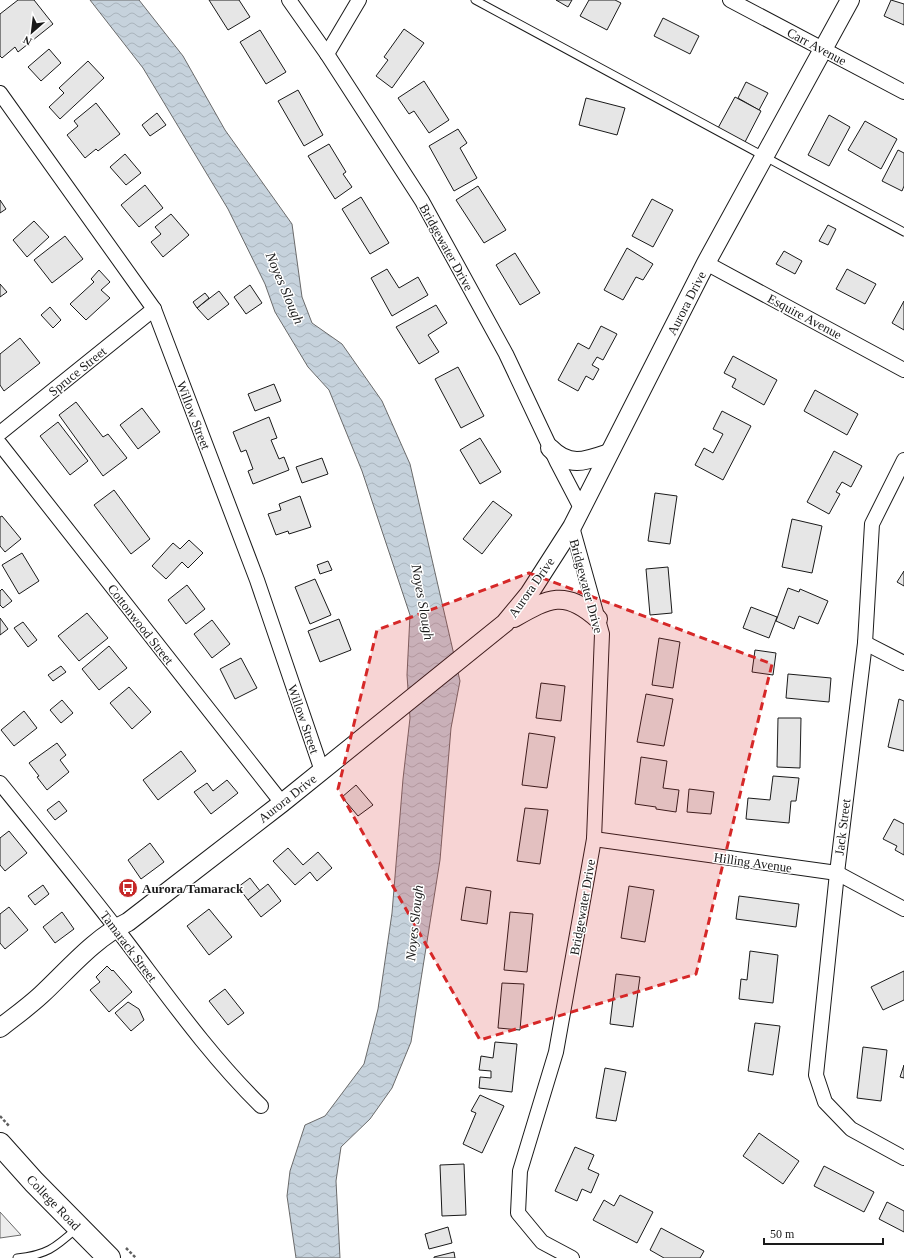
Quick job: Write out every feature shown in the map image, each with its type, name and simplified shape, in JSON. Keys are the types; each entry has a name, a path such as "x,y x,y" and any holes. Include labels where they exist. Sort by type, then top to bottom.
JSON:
{"main road":[{"name":"College Road","path":"0,1144 109,1258"}],"street":[{"name":"Bridgewater Drive","path":"289,0 327,54 422,201 506,354 550,448 581,508"},
{"path":"327,54 359,0"},
{"name":"Carr Avenue","path":"730,0 904,92"},
{"name":"Aurora Drive","path":"0,1028 40,996 98,941 116,928 128,922 282,803 466,655 505,623 529,594 572,528 706,263 850,0"},
{"name":"Willow Street","path":"0,92 154,309 257,580 322,771"},
{"name":"Esquire Avenue","path":"706,263 904,370"},
{"name":"Spruce Street","path":"0,433 154,309"},
{"name":"Cottonwood Street","path":"0,444 282,803"},
{"path":"550,448 557,455 569,461 585,461 609,453"},
{"name":"Jack Street","path":"904,460 872,524 865,643 836,873 816,1075 825,1102 851,1129 904,1158"},
{"name":"Bridgewater Drive","path":"572,528 602,634 594,839 556,1052 520,1172 518,1213 542,1242 572,1258"},
{"path":"505,623 544,601 568,599 586,608 598,619"},
{"path":"865,643 904,663"},
{"name":"Tamarack Street","path":"0,783 116,928 184,1019 236,1082 261,1106"},
{"name":"Hilling Avenue","path":"594,839 836,873 904,909"}],"lane":[{"path":"474,0 904,232"},
{"path":"17,1258 42,1254 63,1240 78,1227"}],"highlighted area":[{"path":"529,573 772,664 731,837 696,974 480,1040 338,789 377,630"}],"shaded area":[{"path":"0,1212 21,1235 0,1238"}],"water":[{"name":"Noyes Slough","path":"90,0 139,0 183,56 225,130 292,224 302,297 312,323 342,344 382,401 410,464 460,681 451,728 440,860 411,1042 392,1088 370,1119 341,1147 336,1181 340,1258 296,1258 287,1196 290,1171 305,1125 325,1116 364,1064 378,1009 392,913 403,779 410,718 407,675 410,615 362,471 329,390 308,367 275,312 265,284 228,209 143,68"}],"building":[{"path":"18,0 34,0 53,24 18,52 15,47 2,58 0,56 0,14"},
{"path":"209,0 239,0 250,17 228,30"},
{"path":"556,0 572,0 568,7"},
{"path":"589,0 615,0 621,3 607,30 580,16"},
{"path":"891,0 904,4 904,25 884,16"},
{"path":"663,18 699,36 690,54 654,36"},
{"path":"404,29 424,43 392,88 376,76 388,60 384,57"},
{"path":"260,30 286,72 266,84 240,42"},
{"path":"49,49 61,63 41,81 28,67"},
{"path":"88,61 104,78 60,119 49,107 64,93 59,88"},
{"path":"424,81 449,120 429,133 414,111 409,114 398,98"},
{"path":"746,82 768,93 759,110 738,98"},
{"path":"298,90 323,135 304,146 278,101"},
{"path":"735,97 761,111 745,142 718,128"},
{"path":"586,98 625,108 617,135 579,125"},
{"path":"96,103 120,134 98,151 96,149 85,158 67,135 78,126 74,121"},
{"path":"157,113 166,125 150,136 142,125"},
{"path":"829,115 850,127 829,166 808,155"},
{"path":"865,121 897,139 881,169 848,150"},
{"path":"458,129 467,143 460,148 477,178 454,191 429,146"},
{"path":"329,144 346,172 343,174 352,187 335,199 308,156"},
{"path":"898,150 904,153 904,186 902,191 882,181"},
{"path":"125,154 141,173 126,185 110,167"},
{"path":"145,185 163,208 139,227 121,205"},
{"path":"478,186 506,230 484,243 456,200"},
{"path":"361,197 389,243 370,254 342,209"},
{"path":"652,199 673,210 653,247 632,236"},
{"path":"0,200 6,209 0,213"},
{"path":"171,214 189,235 163,257 151,242 161,234 155,227"},
{"path":"34,221 49,237 27,257 13,240"},
{"path":"828,225 836,229 828,245 819,241"},
{"path":"65,236 83,259 52,283 34,260"},
{"path":"627,248 653,264 643,280 636,277 623,300 604,290"},
{"path":"784,251 802,261 795,274 776,264"},
{"path":"515,253 540,293 520,305 496,265"},
{"path":"387,269 399,288 418,277 428,295 392,316 371,278"},
{"path":"847,269 876,284 865,304 836,289"},
{"path":"99,270 110,282 101,290 110,298 86,320 70,304 94,282 91,279"},
{"path":"0,284 7,292 0,297"},
{"path":"250,285 262,303 246,314 234,297"},
{"path":"219,291 229,304 208,320 197,308"},
{"path":"205,293 209,298 197,308 193,302"},
{"path":"904,301 904,330 892,323"},
{"path":"436,305 447,323 428,335 439,352 419,364 396,327"},
{"path":"50,307 61,320 53,328 41,315"},
{"path":"601,326 617,334 603,360 597,357 592,365 599,369 593,380 586,376 578,391 558,380 578,343 589,349"},
{"path":"20,338 40,363 4,391 0,385 0,354"},
{"path":"733,356 777,380 764,405 732,387 736,379 724,373"},
{"path":"458,367 484,416 461,428 435,379"},
{"path":"274,384 281,401 255,411 248,394"},
{"path":"815,390 858,414 847,435 804,411"},
{"path":"76,402 103,437 108,434 127,458 103,476 59,415"},
{"path":"142,408 160,432 138,449 120,425"},
{"path":"722,411 751,426 723,480 695,465 704,448 713,453 723,434 713,429"},
{"path":"269,417 277,438 271,440 279,459 284,457 289,470 253,484 248,471 253,469 246,450 241,452 233,432"},
{"path":"58,422 88,461 70,475 40,436"},
{"path":"480,438 501,472 480,484 460,450"},
{"path":"834,451 862,466 851,487 842,482 836,492 840,494 829,514 807,502"},
{"path":"322,458 328,474 302,483 296,467"},
{"path":"114,490 150,539 131,554 94,505"},
{"path":"655,493 677,496 670,544 648,541"},
{"path":"300,496 311,527 289,534 288,531 276,535 268,514 281,510 279,504"},
{"path":"493,501 512,515 482,554 463,539"},
{"path":"2,516 21,539 5,552 0,546 0,517"},
{"path":"792,519 822,526 812,573 782,567"},
{"path":"189,540 203,553 188,568 182,562 166,579 152,566 173,543 180,549"},
{"path":"22,553 39,581 19,594 2,565"},
{"path":"328,561 332,570 320,574 317,565"},
{"path":"668,567 672,613 650,615 646,569"},
{"path":"904,571 904,586 897,582"},
{"path":"315,579 331,615 310,624 295,587"},
{"path":"187,585 205,609 186,624 168,600"},
{"path":"788,588 799,592 800,589 828,601 818,624 799,616 794,629 776,621"},
{"path":"2,589 12,601 3,608 0,605 0,591"},
{"path":"751,607 777,617 769,638 743,628"},
{"path":"87,613 108,638 79,661 58,636"},
{"path":"0,618 8,629 0,635"},
{"path":"339,619 351,650 320,662 308,631"},
{"path":"212,620 230,644 212,658 194,634"},
{"path":"23,622 37,640 28,647 14,628"},
{"path":"659,638 680,642 673,688 652,685"},
{"path":"109,646 127,668 99,690 82,669"},
{"path":"755,650 776,653 773,675 752,672"},
{"path":"241,658 257,688 235,699 220,669"},
{"path":"61,666 66,672 53,681 48,675"},
{"path":"788,674 831,678 829,702 786,698"},
{"path":"541,683 565,686 561,721 536,718"},
{"path":"129,687 151,712 132,729 110,703"},
{"path":"646,694 673,699 664,746 637,742"},
{"path":"899,699 904,701 904,751 888,747"},
{"path":"62,700 73,713 61,723 50,710"},
{"path":"24,711 37,728 14,746 1,730"},
{"path":"778,718 801,718 800,768 777,767"},
{"path":"529,733 555,737 547,788 522,785"},
{"path":"57,743 66,755 60,760 69,772 47,790 29,763"},
{"path":"181,751 196,771 158,800 143,780"},
{"path":"641,757 667,761 663,788 679,790 676,812 635,804"},
{"path":"773,776 799,778 796,801 791,801 789,823 746,819 748,798 770,800"},
{"path":"227,780 238,793 211,814 194,792 207,783 213,791"},
{"path":"356,785 373,805 358,816 342,797"},
{"path":"689,789 714,792 711,814 687,812"},
{"path":"59,801 67,811 55,820 47,810"},
{"path":"525,808 548,810 540,864 517,861"},
{"path":"894,819 904,824 904,855 895,850 897,846 883,839"},
{"path":"9,831 27,853 5,871 0,865 0,838"},
{"path":"150,843 164,862 141,879 128,860"},
{"path":"288,848 303,865 318,852 332,868 317,881 310,872 295,885 273,861"},
{"path":"250,878 260,891 248,900 238,887"},
{"path":"268,884 281,901 261,917 248,900"},
{"path":"43,885 49,894 35,905 28,896"},
{"path":"629,886 654,890 645,942 621,938"},
{"path":"466,887 491,891 487,924 461,920"},
{"path":"739,896 799,904 796,927 736,919"},
{"path":"9,907 28,930 5,949 0,943 0,914"},
{"path":"209,909 232,937 209,955 187,926"},
{"path":"62,912 74,929 55,943 43,927"},
{"path":"510,912 533,914 527,972 504,970"},
{"path":"750,951 778,955 773,1003 739,999 741,979 747,980"},
{"path":"107,966 112,971 113,970 132,992 109,1012 90,990 100,982 96,977"},
{"path":"904,971 904,1000 883,1010 871,987"},
{"path":"616,974 640,977 633,1027 610,1024"},
{"path":"502,983 524,984 520,1030 498,1028"},
{"path":"225,989 244,1013 228,1025 209,1001"},
{"path":"128,1002 139,1009 144,1020 131,1031 115,1013"},
{"path":"755,1023 780,1026 773,1075 748,1071"},
{"path":"495,1042 517,1044 512,1092 479,1088 480,1077 491,1078 491,1071 479,1070 481,1056 493,1058"},
{"path":"863,1047 887,1050 881,1101 857,1098"},
{"path":"904,1065 904,1078 900,1077"},
{"path":"605,1068 626,1072 616,1121 596,1118"},
{"path":"480,1095 504,1106 482,1153 463,1144 476,1113 471,1111"},
{"path":"759,1133 799,1161 783,1184 743,1156"},
{"path":"575,1147 594,1155 588,1169 599,1174 591,1193 582,1189 577,1201 555,1191"},
{"path":"464,1164 466,1215 442,1216 440,1165"},
{"path":"824,1166 874,1192 864,1212 814,1186"},
{"path":"620,1195 653,1212 637,1243 593,1220 604,1200 614,1206"},
{"path":"887,1202 904,1211 904,1232 879,1219"},
{"path":"448,1227 452,1243 429,1249 425,1234"},
{"path":"661,1228 704,1251 700,1258 664,1258 650,1250"},
{"path":"454,1252 455,1258 434,1258 434,1257"}],"place":[{"name":"Aurora/Tamarack","path":"128,888"}]}
